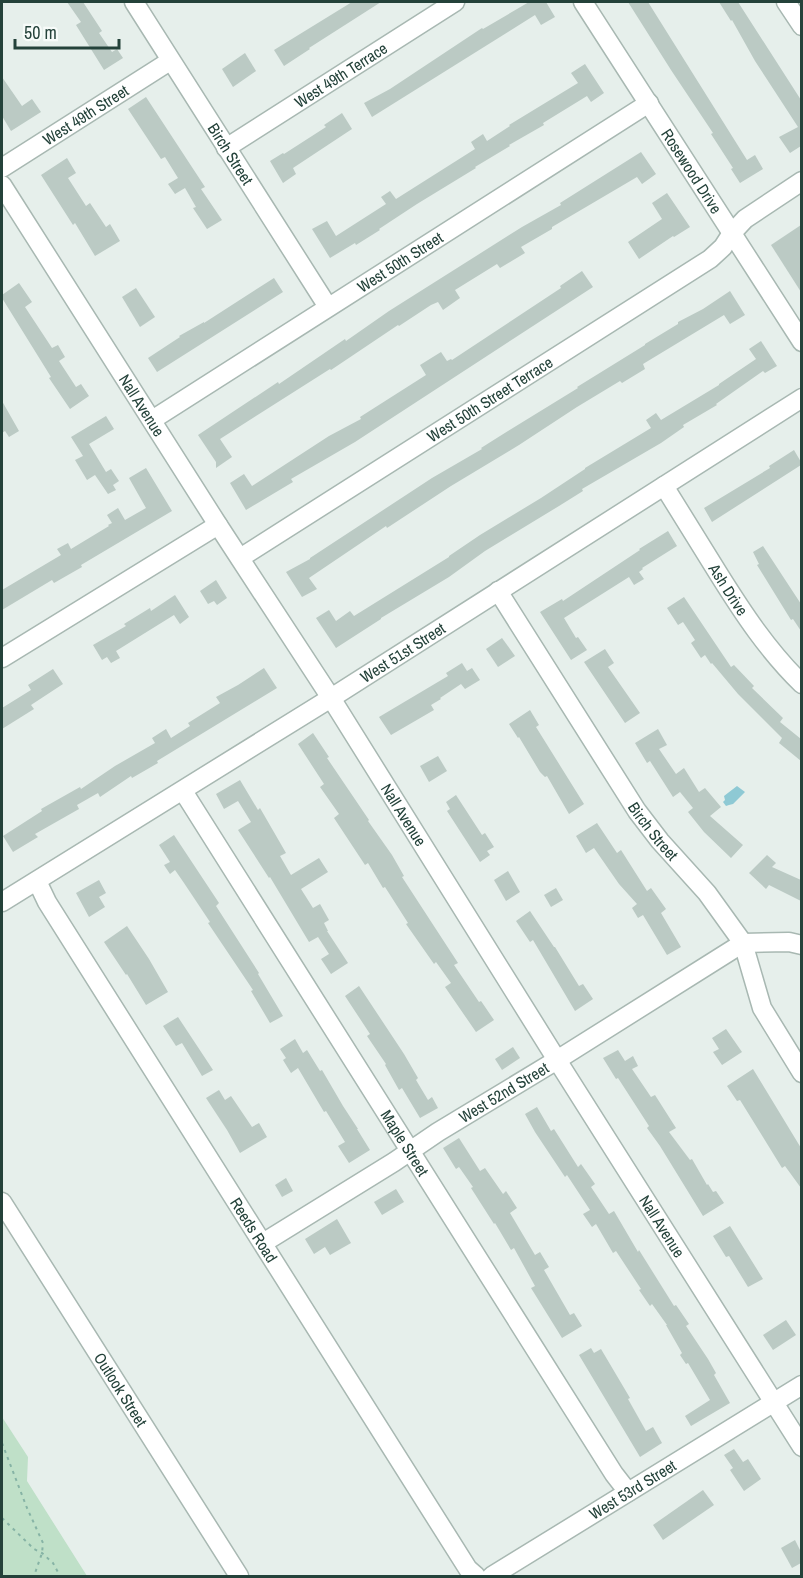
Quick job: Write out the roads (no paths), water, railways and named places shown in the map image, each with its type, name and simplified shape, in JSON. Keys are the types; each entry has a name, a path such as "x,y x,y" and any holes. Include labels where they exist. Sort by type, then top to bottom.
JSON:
{"street":[{"name":"Birch Street","path":"134,2 328,307"},
{"name":"West 49th Terrace","path":"226,147 455,2"},
{"name":"Rosewood Drive","path":"583,2 801,342"},
{"path":"786,2 801,26"},
{"name":"West 49th Street","path":"2,168 170,61"},
{"name":"West 50th Street","path":"152,420 648,103"},
{"name":"West 50th Street Terrace","path":"240,558 710,259 723,247 745,219 801,181"},
{"name":"Nall Avenue","path":"2,185 331,698 801,1447"},
{"name":"West 51st Street","path":"2,902 331,698 801,398"},
{"name":"Ash Drive","path":"663,486 743,612 774,654 801,684"},
{"path":"2,658 218,525"},
{"name":"Birch Street","path":"498,591 637,811 660,841 707,893 743,943 762,1008 801,1073"},
{"name":"Maple Street","path":"183,791 608,1464 628,1492"},
{"name":"Reeds Road","path":"37,881 47,902 468,1569 476,1576"},
{"path":"743,943 789,942 801,945"},
{"name":"West 52nd Street","path":"263,1243 743,943"},
{"name":"Outlook Street","path":"2,1202 239,1576"},
{"name":"West 53rd Street","path":"492,1576 801,1385"}],"water":[{"path":"737,786 745,792 733,804 726,806 723,802 724,796"}]}
